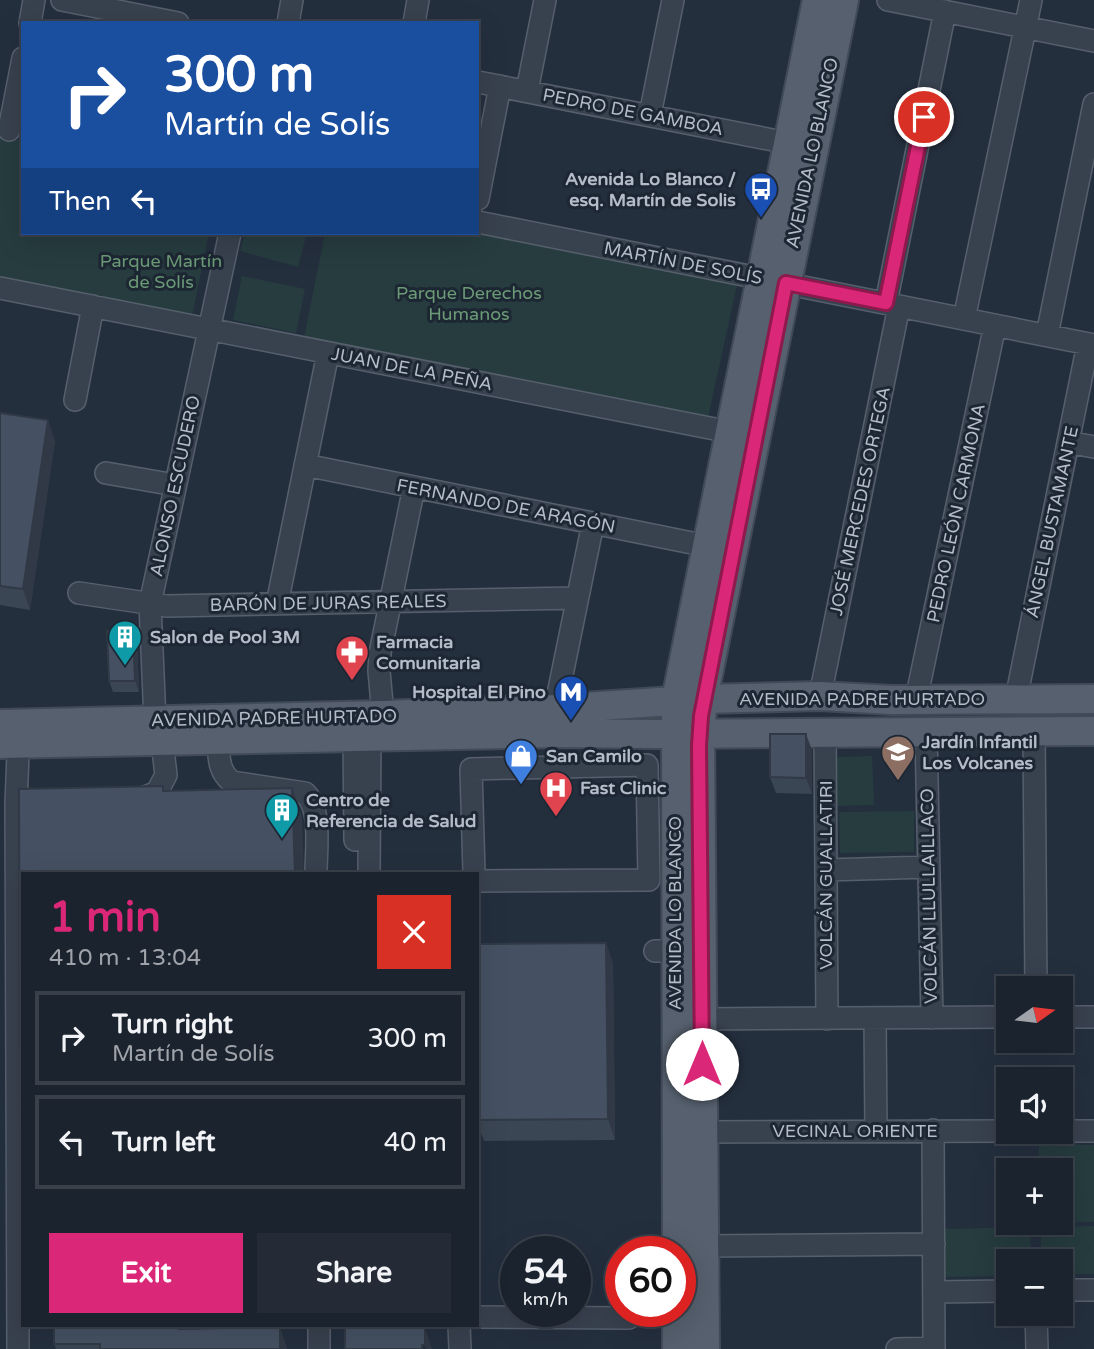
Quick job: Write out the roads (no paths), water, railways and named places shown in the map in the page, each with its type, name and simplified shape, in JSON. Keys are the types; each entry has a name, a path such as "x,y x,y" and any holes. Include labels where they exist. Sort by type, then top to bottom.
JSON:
{"main road":[{"name":"AVENIDA LO BLANCO","path":"690,699 774,281 788,143 817,0"},
{"name":"AVENIDA LO BLANCO","path":"689,1236 665,951 708,546 730,432 774,281 844,0"},
{"name":"AVENIDA PADRE HURTADO","path":"158,731 218,740 369,730 555,709 690,699 820,696 916,700 1094,699"},
{"name":"AVENIDA PADRE HURTADO","path":"9,734 369,730 560,733 1094,731"},
{"name":"AVENIDA LO BLANCO","path":"687,733 702,1019 703,1132 691,1236"},
{"name":"AVENIDA LO BLANCO","path":"696,1288 705,1349"},
{"path":"677,1327 677,1349"}],"street":[{"path":"30,21 34,0"},
{"path":"62,0 168,21"},
{"path":"288,21 292,0"},
{"path":"414,21 418,0"},
{"path":"527,91 545,0"},
{"path":"650,115 673,0"},
{"path":"888,0 1094,41"},
{"path":"964,319 1031,0"},
{"name":"JOSÉ MERCEDES ORTEGA","path":"820,696 945,11"},
{"path":"11,130 21,70"},
{"name":"PEDRO DE GAMBOA","path":"479,82 788,143"},
{"path":"479,194 500,86"},
{"path":"1047,335 1094,104"},
{"name":"MARTÍN DE SOLÍS","path":"479,222 1091,344"},
{"name":"ALONSO ESCUDERO","path":"117,802 146,798 157,792 166,775 158,731 150,604 230,235"},
{"name":"JUAN DE LA PEÑA","path":"0,288 730,432"},
{"path":"75,400 93,306"},
{"name":"PEDRO LEÓN CARMONA","path":"916,700 995,325"},
{"name":"ÁNGEL BUSTAMANTE","path":"1016,699 1068,442 1091,344"},
{"path":"277,604 328,353"},
{"path":"1068,442 1094,447"},
{"name":"FERNANDO DE ARAGÓN","path":"305,465 708,546"},
{"path":"106,473 175,485"},
{"path":"356,872 369,730 379,662 414,487"},
{"path":"555,709 593,523"},
{"name":"BARÓN DE JURAS REALES","path":"79,593 167,606 578,598"},
{"path":"369,730 369,872"},
{"path":"1034,731 1036,976"},
{"name":"VOLCÁN GUALLATIRI","path":"825,732 827,1018"},
{"name":"VOLCÁN LLULLAILLACO","path":"926,732 932,1018"},
{"path":"9,734 16,804 18,1349"},
{"path":"218,740 221,768 232,782 306,793 313,800 316,872"},
{"path":"474,872 471,769 648,765 649,880 479,881"},
{"path":"16,804 41,803"},
{"path":"826,870 928,867"},
{"path":"702,1019 996,1017"},
{"path":"1073,1017 1094,1017"},
{"path":"875,1018 876,1131"},
{"path":"897,1349 934,1349 933,1130"},
{"name":"VECINAL ORIENTE","path":"703,1132 996,1131"},
{"path":"1073,1131 1094,1131"},
{"path":"696,1248 934,1244"},
{"path":"1073,1290 1094,1290"},
{"path":"934,1292 996,1291"},
{"path":"479,1317 605,1318"},
{"path":"1037,1326 1037,1349"},
{"path":"319,1327 319,1349"},
{"path":"459,1327 460,1349"}],"place":[{"name":"Avenida Lo Blanco / esq. Martín de Solis","path":"761,219"},
{"name":"Salon de Pool 3M","path":"125,667"},
{"name":"Farmacia Comunitaria","path":"352,682"},
{"name":"Hospital El Pino","path":"571,722"},
{"name":"Jardín Infantil Los Volcanes","path":"898,782"},
{"name":"San Camilo","path":"521,786"},
{"name":"Fast Clinic","path":"556,818"},
{"name":"Centro de Referencia de Salud","path":"282,840"}],"park label":[{"name":"Parque Martín de Solís","path":"161,271"},
{"name":"Parque Derechos Humanos","path":"469,303"}]}
